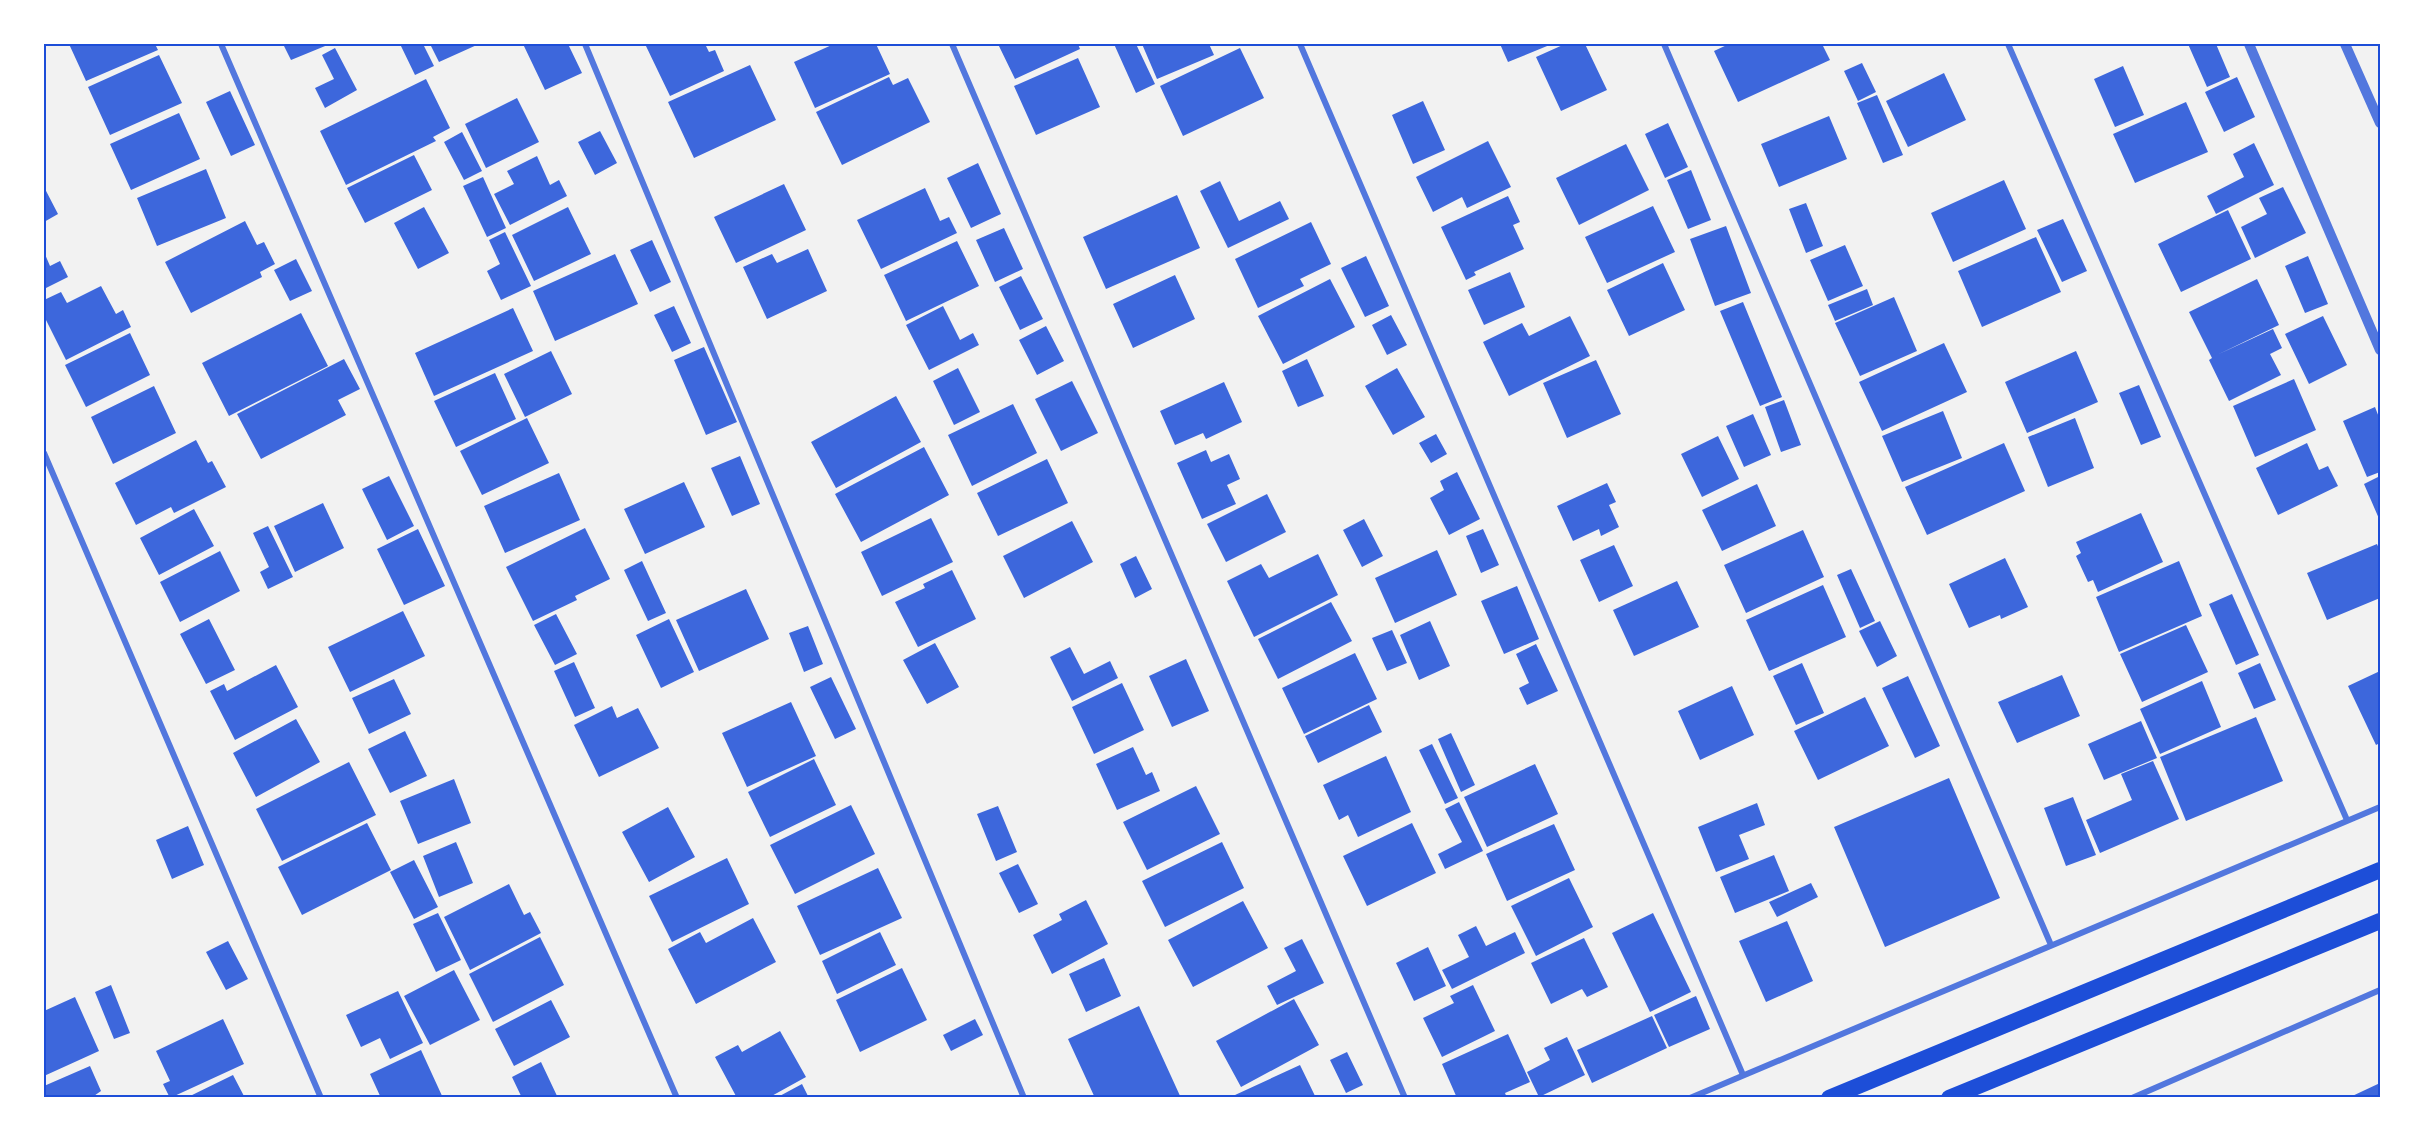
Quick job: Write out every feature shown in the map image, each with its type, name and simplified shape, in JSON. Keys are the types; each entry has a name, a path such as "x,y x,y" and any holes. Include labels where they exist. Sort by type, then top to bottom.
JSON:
{"highway":[{"path":"1829,1098 2380,870"},
{"path":"1950,1098 2380,921"}],"street":[{"path":"221,44 677,1098"},
{"path":"585,44 1024,1098"},
{"path":"952,44 1405,1098"},
{"path":"1300,44 1743,1076"},
{"path":"1664,44 2051,945"},
{"path":"2008,44 2348,820"},
{"path":"2249,44 2380,350"},
{"path":"2346,44 2380,123"},
{"path":"44,453 321,1098"},
{"path":"1690,1098 2380,807"},
{"path":"2132,1098 2380,990"}],"building":[{"path":"69,44 155,44 158,50 86,81"},
{"path":"283,44 330,44 291,60"},
{"path":"400,44 423,44 434,66 415,75"},
{"path":"430,44 479,44 439,62"},
{"path":"523,44 568,44 582,73 545,90"},
{"path":"645,44 705,44 709,52 715,50 724,71 670,96"},
{"path":"834,44 876,44 890,74 815,108 794,62"},
{"path":"998,44 1078,44 1080,49 1015,79"},
{"path":"1114,44 1136,44 1155,84 1136,93"},
{"path":"1142,44 1209,44 1214,55 1157,79"},
{"path":"1500,44 1552,44 1508,62"},
{"path":"1565,44 1585,44 1607,90 1561,111 1536,57"},
{"path":"1729,44 1822,44 1830,60 1738,102 1714,51"},
{"path":"2188,44 2216,44 2230,77 2207,87"},
{"path":"335,48 357,90 325,108 315,88 334,79 322,55"},
{"path":"1240,48 1264,98 1183,136 1160,86"},
{"path":"159,55 182,103 110,135 88,87"},
{"path":"1078,58 1100,107 1036,135 1014,86"},
{"path":"1862,63 1876,92 1858,101 1844,71"},
{"path":"750,65 776,120 694,158 668,102"},
{"path":"2123,66 2144,115 2115,127 2094,79"},
{"path":"1944,73 1966,120 1908,147 1886,101"},
{"path":"889,77 893,85 908,78 930,122 842,165 816,112"},
{"path":"2237,77 2255,117 2224,132 2205,92"},
{"path":"426,79 450,128 433,137 436,141 346,185 320,131"},
{"path":"230,91 255,145 231,156 206,102"},
{"path":"1877,95 1903,155 1883,163 1857,103"},
{"path":"517,98 539,142 486,168 465,124"},
{"path":"1423,101 1445,150 1413,164 1392,115"},
{"path":"2186,102 2208,152 2135,183 2113,134"},
{"path":"179,113 200,159 131,190 110,144"},
{"path":"1829,116 1847,159 1779,187 1761,144"},
{"path":"1668,123 1688,167 1665,178 1645,134"},
{"path":"600,131 617,163 595,175 578,142"},
{"path":"462,132 482,171 464,180 444,142"},
{"path":"1488,141 1511,187 1467,208 1462,197 1433,212 1416,177"},
{"path":"2254,143 2274,185 2216,214 2207,196 2244,177 2233,154"},
{"path":"1626,144 1649,190 1579,225 1556,178"},
{"path":"414,155 432,190 365,223 347,188"},
{"path":"537,156 550,185 559,180 567,196 510,225 494,194 514,184 507,171"},
{"path":"978,163 1001,214 971,228 947,178"},
{"path":"206,169 226,218 157,246 137,198"},
{"path":"1691,170 1711,220 1688,229 1667,180"},
{"path":"483,177 506,228 487,237 463,186"},
{"path":"2004,180 2026,229 1953,262 1931,213"},
{"path":"1220,181 1239,221 1280,201 1289,219 1228,248 1200,191"},
{"path":"784,184 806,230 736,263 714,217"},
{"path":"44,187 58,214 44,222"},
{"path":"2283,187 2306,233 2255,258 2241,227 2267,214 2259,198"},
{"path":"925,188 940,221 949,217 957,233 881,269 857,220"},
{"path":"1177,195 1200,248 1106,289 1083,237"},
{"path":"1508,196 1520,222 1513,225 1524,249 1474,272 1476,275 1466,280 1441,227"},
{"path":"1806,203 1823,246 1806,253 1789,209"},
{"path":"1653,206 1675,252 1607,283 1585,237"},
{"path":"424,207 449,253 418,269 394,223"},
{"path":"568,207 591,254 534,281 512,235"},
{"path":"2228,210 2251,259 2181,292 2158,244"},
{"path":"2063,219 2087,271 2062,282 2037,230"},
{"path":"245,221 257,245 264,242 275,264 260,272 262,277 191,313 165,262"},
{"path":"1311,222 1331,264 1300,279 1304,286 1258,308 1235,259"},
{"path":"1726,226 1751,293 1715,306 1690,239"},
{"path":"1004,228 1023,269 995,282 976,240"},
{"path":"505,232 531,286 501,300 487,271 500,264 489,240"},
{"path":"2036,237 2061,292 1982,327 1958,271"},
{"path":"652,240 671,282 650,292 630,250"},
{"path":"957,241 979,286 906,321 884,275"},
{"path":"1845,245 1863,286 1828,301 1810,260"},
{"path":"808,249 827,291 767,319 743,267 772,254 777,263"},
{"path":"44,252 50,266 60,261 68,277 44,289"},
{"path":"615,254 638,304 555,341 533,291"},
{"path":"1366,256 1389,306 1365,317 1341,268"},
{"path":"2308,256 2328,304 2305,313 2285,266"},
{"path":"296,259 312,291 290,301 274,270"},
{"path":"1663,263 1685,310 1629,336 1607,290"},
{"path":"1510,272 1525,307 1484,325 1468,290"},
{"path":"1175,275 1195,319 1133,348 1113,304"},
{"path":"1021,276 1043,319 1020,330 999,287"},
{"path":"1330,279 1355,327 1283,364 1258,316"},
{"path":"2257,279 2279,325 2219,354 2273,329 2282,348 2270,354 2281,375 2229,401 2209,360 2212,358 2189,312"},
{"path":"101,286 116,314 123,310 131,327 66,360 44,316 44,300 61,292 67,303"},
{"path":"1867,289 1873,305 1835,321 1828,305"},
{"path":"1894,297 1917,351 1860,376 1835,323"},
{"path":"1743,302 1782,397 1760,406 1720,311"},
{"path":"674,306 691,343 672,352 654,315"},
{"path":"943,306 960,340 973,333 979,345 929,370 906,325"},
{"path":"513,308 533,351 434,396 415,353"},
{"path":"301,313 328,366 229,416 202,363"},
{"path":"1391,315 1407,345 1387,355 1372,325"},
{"path":"1570,316 1590,356 1509,396 1483,342 1522,323 1529,336"},
{"path":"2323,316 2347,365 2309,384 2285,334"},
{"path":"1046,326 1064,361 1037,375 1019,340"},
{"path":"130,333 150,375 86,407 65,365"},
{"path":"1944,343 1967,392 1882,431 1859,382"},
{"path":"704,347 737,422 706,435 674,360"},
{"path":"551,351 572,394 525,417 504,374"},
{"path":"2076,351 2098,402 2027,433 2005,382"},
{"path":"344,359 360,389 338,400 346,415 261,459 237,414"},
{"path":"1307,359 1324,396 1298,407 1282,371"},
{"path":"1596,360 1621,414 1567,438 1543,383"},
{"path":"958,368 980,412 954,425 933,381"},
{"path":"1397,368 1425,417 1393,435 1365,386"},
{"path":"495,373 516,419 456,447 434,401"},
{"path":"2294,379 2316,430 2255,457 2233,406"},
{"path":"1072,381 1098,433 1061,451 1035,399"},
{"path":"1224,382 1242,422 1206,439 1203,433 1175,445 1160,411"},
{"path":"2139,385 2161,437 2141,445 2119,393"},
{"path":"154,386 176,433 113,464 91,417"},
{"path":"896,396 921,442 836,488 811,442"},
{"path":"1784,400 1801,445 1781,452 1765,407"},
{"path":"1013,404 1037,453 972,486 948,435"},
{"path":"2375,407 2380,420 2380,472 2367,477 2343,421"},
{"path":"1943,411 1962,458 1902,482 1882,436"},
{"path":"1753,414 1771,455 1744,467 1726,426"},
{"path":"527,418 549,463 482,495 460,451"},
{"path":"2075,418 2094,468 2048,487 2028,437"},
{"path":"1436,434 1447,454 1431,463 1419,443"},
{"path":"1718,436 1739,479 1702,497 1681,454"},
{"path":"196,440 208,463 212,461 226,487 174,513 171,507 136,525 115,483"},
{"path":"2004,443 2025,491 1927,535 1905,487"},
{"path":"2307,443 2319,470 2328,466 2338,486 2278,515 2256,468"},
{"path":"924,447 949,495 861,542 835,494"},
{"path":"1206,450 1211,462 1229,454 1240,479 1227,485 1236,504 1202,519 1177,463"},
{"path":"740,456 760,504 732,516 711,468"},
{"path":"1047,459 1068,503 998,536 977,493"},
{"path":"1457,472 1480,519 1449,535 1430,498 1444,490 1440,481"},
{"path":"559,473 580,520 505,553 484,506"},
{"path":"389,476 414,526 387,540 362,489"},
{"path":"2380,476 2380,521 2364,484"},
{"path":"684,482 705,527 645,554 624,509"},
{"path":"1607,483 1616,502 1609,505 1619,527 1601,536 1599,529 1573,541 1557,506"},
{"path":"1757,484 1776,526 1722,551 1702,510"},
{"path":"1267,494 1286,532 1226,562 1207,524"},
{"path":"323,503 344,548 295,572 274,526"},
{"path":"194,509 214,546 159,575 140,538"},
{"path":"2141,513 2163,562 2098,592 2093,580 2088,582 2076,556 2081,553 2076,542"},
{"path":"931,518 953,562 882,596 861,552"},
{"path":"1364,519 1383,556 1362,567 1343,530"},
{"path":"1072,521 1093,562 1024,598 1003,556"},
{"path":"268,526 293,577 268,589 260,572 269,567 253,533"},
{"path":"585,528 610,579 575,596 577,600 533,621 506,567"},
{"path":"418,529 445,586 404,605 377,549"},
{"path":"1483,529 1499,565 1481,573 1466,536"},
{"path":"1803,530 1824,577 1746,613 1724,565"},
{"path":"2377,544 2380,551 2380,598 2327,620 2307,573"},
{"path":"1614,545 1633,586 1599,602 1580,560"},
{"path":"1437,550 1457,595 1395,623 1375,578"},
{"path":"220,551 240,591 180,622 160,582"},
{"path":"1318,554 1338,595 1254,637 1227,581 1261,564 1269,578"},
{"path":"1136,556 1152,589 1135,598 1120,564"},
{"path":"2005,558 2028,607 2001,619 2000,615 1969,628 1949,584"},
{"path":"642,561 666,613 648,621 624,570"},
{"path":"2179,561 2202,616 2119,652 2096,597"},
{"path":"1851,569 1875,621 1860,628 1837,575"},
{"path":"952,570 976,619 918,647 895,602 925,588 923,584"},
{"path":"1677,581 1699,627 1634,656 1613,610"},
{"path":"1823,585 1846,637 1769,671 1746,620"},
{"path":"1517,586 1539,639 1504,654 1481,601"},
{"path":"746,589 769,639 699,671 676,620"},
{"path":"2232,594 2259,655 2236,665 2209,604"},
{"path":"1331,602 1352,641 1278,679 1258,639"},
{"path":"403,611 425,656 350,692 328,647"},
{"path":"556,614 577,654 555,665 534,625"},
{"path":"209,619 235,670 206,684 180,634"},
{"path":"669,619 694,672 661,688 636,635"},
{"path":"1430,621 1450,666 1419,680 1400,635"},
{"path":"1880,621 1897,656 1877,667 1859,631"},
{"path":"2186,625 2208,672 2142,702 2120,654"},
{"path":"808,626 823,664 804,672 789,633"},
{"path":"1392,630 1407,663 1387,671 1372,638"},
{"path":"935,643 959,687 927,704 903,660"},
{"path":"1536,644 1558,691 1527,705 1519,688 1529,683 1516,654"},
{"path":"1070,647 1084,674 1110,661 1118,678 1072,701 1050,657"},
{"path":"1355,653 1377,699 1304,734 1282,688"},
{"path":"1186,659 1209,711 1172,727 1149,676"},
{"path":"574,662 595,708 575,717 554,671"},
{"path":"1802,663 1824,713 1796,725 1773,676"},
{"path":"2260,663 2276,700 2254,709 2238,673"},
{"path":"276,665 298,707 235,740 210,691 224,684 227,691"},
{"path":"2380,671 2380,743 2376,745 2348,686"},
{"path":"2062,675 2080,716 2017,743 1998,702"},
{"path":"1908,676 1940,746 1915,758 1882,688"},
{"path":"831,677 856,729 835,739 810,687"},
{"path":"394,679 411,714 369,734 352,698"},
{"path":"2202,681 2221,727 2160,754 2140,709"},
{"path":"1122,683 1144,730 1094,754 1072,707"},
{"path":"1732,686 1754,735 1700,760 1678,711"},
{"path":"1865,697 1889,746 1818,780 1794,731"},
{"path":"791,702 816,756 747,787 722,733"},
{"path":"1369,705 1382,732 1318,763 1305,736"},
{"path":"612,706 617,718 638,708 659,748 599,777 574,725"},
{"path":"2256,717 2283,781 2186,821 2160,757"},
{"path":"296,719 320,762 256,797 233,753"},
{"path":"2141,721 2157,758 2104,780 2088,744"},
{"path":"405,731 427,776 390,793 368,749"},
{"path":"1451,733 1475,785 1461,792 1438,739"},
{"path":"1432,744 1458,798 1445,804 1419,750"},
{"path":"1133,747 1146,775 1152,772 1160,791 1117,810 1096,764"},
{"path":"1386,756 1411,812 1358,837 1348,815 1339,820 1323,785"},
{"path":"814,759 836,805 770,837 748,792"},
{"path":"2153,761 2179,819 2100,853 2086,820 2132,800 2121,774"},
{"path":"349,762 376,815 282,861 256,809"},
{"path":"1535,764 1558,814 1487,847 1464,797"},
{"path":"1949,778 2000,898 1885,947 1834,827"},
{"path":"454,779 471,823 418,844 400,801"},
{"path":"1196,786 1220,834 1147,870 1123,822"},
{"path":"2073,797 2096,855 2066,866 2044,808"},
{"path":"1459,802 1483,851 1445,869 1438,854 1462,842 1445,809"},
{"path":"1757,803 1765,825 1739,835 1749,859 1716,872 1698,827"},
{"path":"851,805 875,854 795,894 770,845"},
{"path":"998,806 1017,852 996,861 977,814"},
{"path":"668,807 695,857 649,882 622,832"},
{"path":"367,823 391,870 302,915 278,867"},
{"path":"1412,823 1436,873 1367,906 1343,856"},
{"path":"1554,824 1575,870 1507,901 1486,854"},
{"path":"188,826 204,865 172,879 156,840"},
{"path":"456,842 473,883 439,897 423,856"},
{"path":"1222,842 1244,888 1165,927 1142,881"},
{"path":"1774,855 1789,891 1735,913 1720,877"},
{"path":"727,858 749,904 672,942 649,896"},
{"path":"414,860 438,907 414,919 390,872"},
{"path":"1018,864 1038,904 1019,913 999,873"},
{"path":"878,868 902,918 820,955 797,906"},
{"path":"1569,878 1593,927 1536,956 1511,906"},
{"path":"1811,883 1818,897 1777,917 1769,902"},
{"path":"509,884 524,915 530,912 541,933 470,970 444,917"},
{"path":"1086,900 1108,944 1052,974 1033,935 1062,920 1059,914"},
{"path":"1243,901 1268,948 1193,987 1168,940"},
{"path":"438,913 461,960 436,972 413,924"},
{"path":"1653,913 1691,992 1650,1012 1612,933"},
{"path":"753,918 776,962 696,1004 668,949 700,932 706,943"},
{"path":"1787,921 1813,981 1766,1002 1739,941"},
{"path":"1476,926 1486,946 1515,932 1525,953 1452,989 1442,970 1469,957 1458,935"},
{"path":"880,932 896,965 837,994 822,961"},
{"path":"540,937 564,985 493,1022 469,974"},
{"path":"1584,938 1608,987 1587,997 1582,989 1551,1004 1531,963"},
{"path":"1302,939 1324,983 1277,1005 1267,986 1296,971 1284,948"},
{"path":"228,941 248,979 226,990 206,952"},
{"path":"1428,947 1446,986 1414,1001 1396,963"},
{"path":"1104,958 1121,996 1086,1012 1069,974"},
{"path":"902,968 927,1020 860,1052 836,1000"},
{"path":"454,970 480,1020 430,1045 404,996"},
{"path":"111,985 130,1033 114,1039 95,992"},
{"path":"1473,985 1495,1031 1442,1057 1423,1018 1454,1003 1450,996"},
{"path":"398,991 423,1043 390,1059 380,1038 361,1047 346,1015"},
{"path":"1696,996 1710,1029 1669,1047 1654,1015"},
{"path":"75,997 99,1051 44,1076 44,1011"},
{"path":"1294,999 1319,1045 1241,1087 1216,1041"},
{"path":"551,1000 570,1037 514,1066 495,1029"},
{"path":"1139,1006 1181,1098 1095,1098 1068,1039"},
{"path":"1652,1016 1667,1048 1592,1083 1577,1050"},
{"path":"223,1019 244,1064 170,1098 163,1084 170,1081 156,1051"},
{"path":"975,1019 983,1035 951,1051 943,1035"},
{"path":"780,1031 806,1077 768,1098 737,1098 715,1057 738,1045 742,1052"},
{"path":"1508,1034 1530,1082 1505,1093 1507,1098 1457,1098 1442,1064"},
{"path":"1567,1037 1585,1075 1539,1097 1527,1072 1550,1060 1544,1048"},
{"path":"421,1050 443,1098 381,1098 370,1074"},
{"path":"1347,1052 1363,1085 1346,1093 1330,1060"},
{"path":"541,1062 558,1098 522,1098 512,1077"},
{"path":"1300,1065 1316,1098 1236,1098 1235,1095"},
{"path":"90,1066 101,1091 91,1098 44,1098 44,1086"},
{"path":"233,1075 245,1098 186,1098"},
{"path":"2380,1083 2380,1098 2348,1098"},
{"path":"802,1084 809,1098 776,1098"}]}
